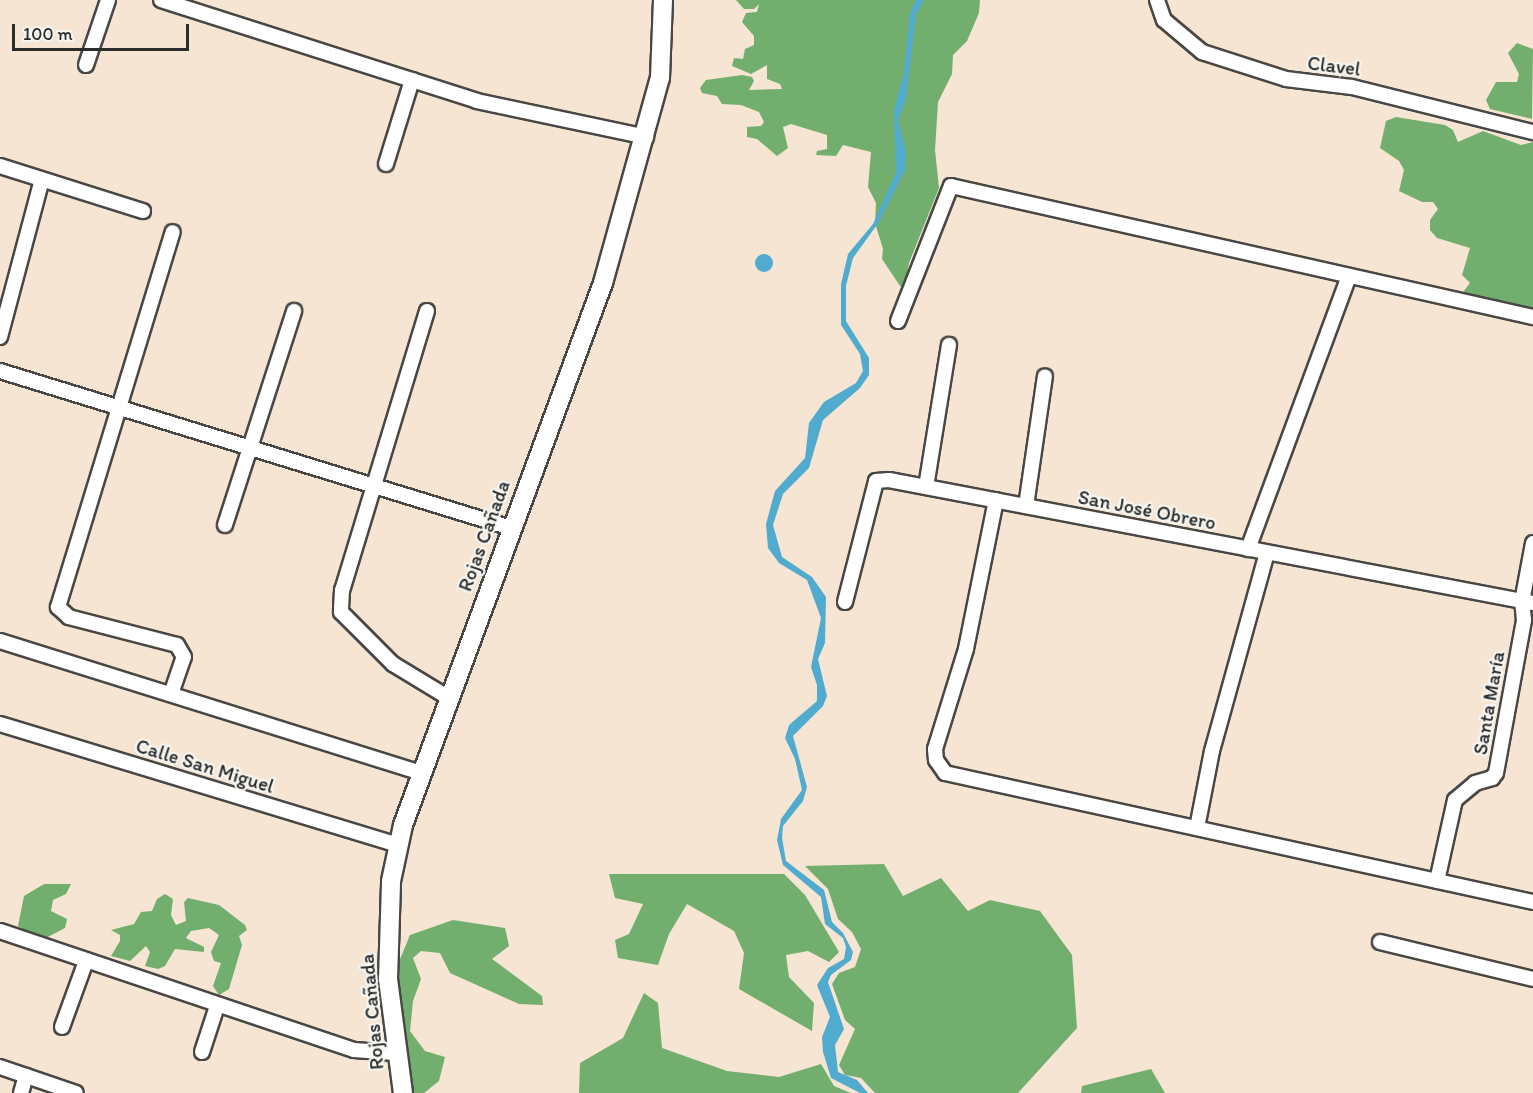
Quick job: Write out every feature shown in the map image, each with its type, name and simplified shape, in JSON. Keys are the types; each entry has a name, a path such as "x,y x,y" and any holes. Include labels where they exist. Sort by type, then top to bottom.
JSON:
{"main road":[{"name":"Rojas Cañada","path":"403,1093 395,1053 388,933 391,881 399,845 449,698 603,283 646,137 660,78 663,0"}],"street":[{"path":"86,65 108,0"},
{"path":"161,0 477,101 646,137"},
{"name":"Clavel","path":"1157,0 1164,20 1202,52 1286,79 1352,87 1533,132"},
{"path":"386,164 412,80"},
{"path":"0,166 143,211"},
{"path":"0,337 42,179"},
{"path":"898,321 951,186 1533,317"},
{"path":"171,694 184,657 177,645 69,617 58,607 173,232"},
{"path":"1248,549 1349,276"},
{"path":"225,525 252,448 294,310"},
{"path":"427,311 342,590 341,612 393,664 449,698"},
{"path":"926,487 949,345"},
{"path":"0,371 511,528"},
{"path":"1026,506 1045,376"},
{"name":"San José Obrero","path":"845,602 876,481 890,480 1528,602"},
{"path":"996,500 966,649 935,749 936,760 945,773 1533,902"},
{"name":"Santa María","path":"1437,881 1455,800 1475,783 1492,778 1496,772 1528,602 1533,543"},
{"path":"1197,828 1212,751 1267,553"},
{"path":"0,640 422,773"},
{"name":"Calle San Miguel","path":"0,724 399,845"},
{"path":"0,931 217,1006 354,1050 395,1053"},
{"path":"1380,942 1533,979"},
{"path":"62,1027 87,961"},
{"path":"202,1052 217,1006"},
{"path":"0,1067 76,1093"},
{"path":"21,1093 26,1076"}],"green space":[{"path":"736,0 980,0 979,13 967,41 953,55 952,74 938,102 935,150 939,188 909,263 905,287 900,286 882,259 883,249 875,223 876,203 868,187 871,152 843,145 836,156 816,155 817,151 827,149 827,135 791,124 783,127 788,148 777,156 757,139 747,137 747,127 761,126 764,122 759,112 741,105 722,104 717,96 702,93 700,88 706,80 742,75 752,77 754,81 749,90 782,89 780,84 767,79 767,65 751,74 732,66 734,58 743,59 745,49 754,45 754,36 742,22 746,13 757,12 759,4 754,9 744,9"},
{"path":"1517,43 1533,49 1532,119 1490,109 1486,100 1496,82 1517,82 1519,74 1508,53"},
{"path":"1396,117 1445,125 1453,130 1458,142 1483,131 1521,145 1533,142 1533,311 1463,292 1470,283 1462,275 1470,248 1437,238 1430,230 1430,220 1438,209 1433,202 1422,202 1399,191 1404,170 1399,161 1380,148 1386,121"},
{"path":"884,864 903,896 941,878 968,911 990,900 1040,911 1072,955 1077,1028 1018,1093 875,1093 861,1078 845,1075 839,1065 855,1029 845,1020 832,984 839,973 855,967 861,949 852,932 838,919 828,889 805,866"},
{"path":"609,874 784,874 805,895 839,952 829,962 808,951 786,955 789,977 814,1003 812,1031 739,989 744,953 734,931 687,904 669,934 658,965 618,958 615,940 629,934 643,904 615,898"},
{"path":"44,884 71,884 66,894 53,900 51,911 67,919 65,928 40,941 18,926 24,896"},
{"path":"165,894 173,899 171,915 176,925 186,921 184,902 188,898 219,905 245,925 247,930 239,936 242,945 229,989 219,995 213,986 221,963 214,961 211,952 219,935 209,928 191,931 186,938 204,947 204,952 175,949 165,966 158,969 145,966 150,952 146,946 130,961 111,956 120,941 120,935 111,930 134,924 141,912 152,911 157,899"},
{"path":"453,920 505,928 509,946 492,959 542,996 543,1005 519,1004 450,973 440,953 421,951 413,958 421,979 413,1001 410,1031 425,1051 445,1057 439,1081 424,1093 411,1093 393,976 410,935"},
{"path":"644,993 658,1003 662,1048 727,1071 779,1077 821,1064 834,1086 851,1093 579,1093 580,1063 623,1038"},
{"path":"1151,1069 1165,1093 1081,1093 1082,1086"}],"water":[{"path":"916,0 924,0 916,14 906,98 898,120 906,152 905,170 879,222 853,258 846,286 846,321 869,358 869,375 860,388 823,420 809,468 783,494 773,525 782,557 812,577 826,597 825,643 818,659 827,696 823,706 793,736 807,787 803,801 783,826 782,838 786,861 824,890 832,922 843,933 853,952 851,960 831,975 828,982 844,1029 835,1045 838,1072 857,1080 868,1093 860,1093 831,1078 823,1052 822,1037 830,1017 817,985 828,968 844,959 846,947 843,938 825,924 821,897 783,865 777,840 781,819 802,790 795,759 785,738 789,725 817,701 817,685 811,667 821,618 807,580 779,563 768,548 766,524 775,491 805,458 809,423 824,402 856,383 863,371 860,354 841,325 841,284 848,254 873,224 896,173 894,110 904,73 910,13"},
{"path":"764,254 770,257 773,263 770,269 764,272 758,269 755,263 758,257"}]}
